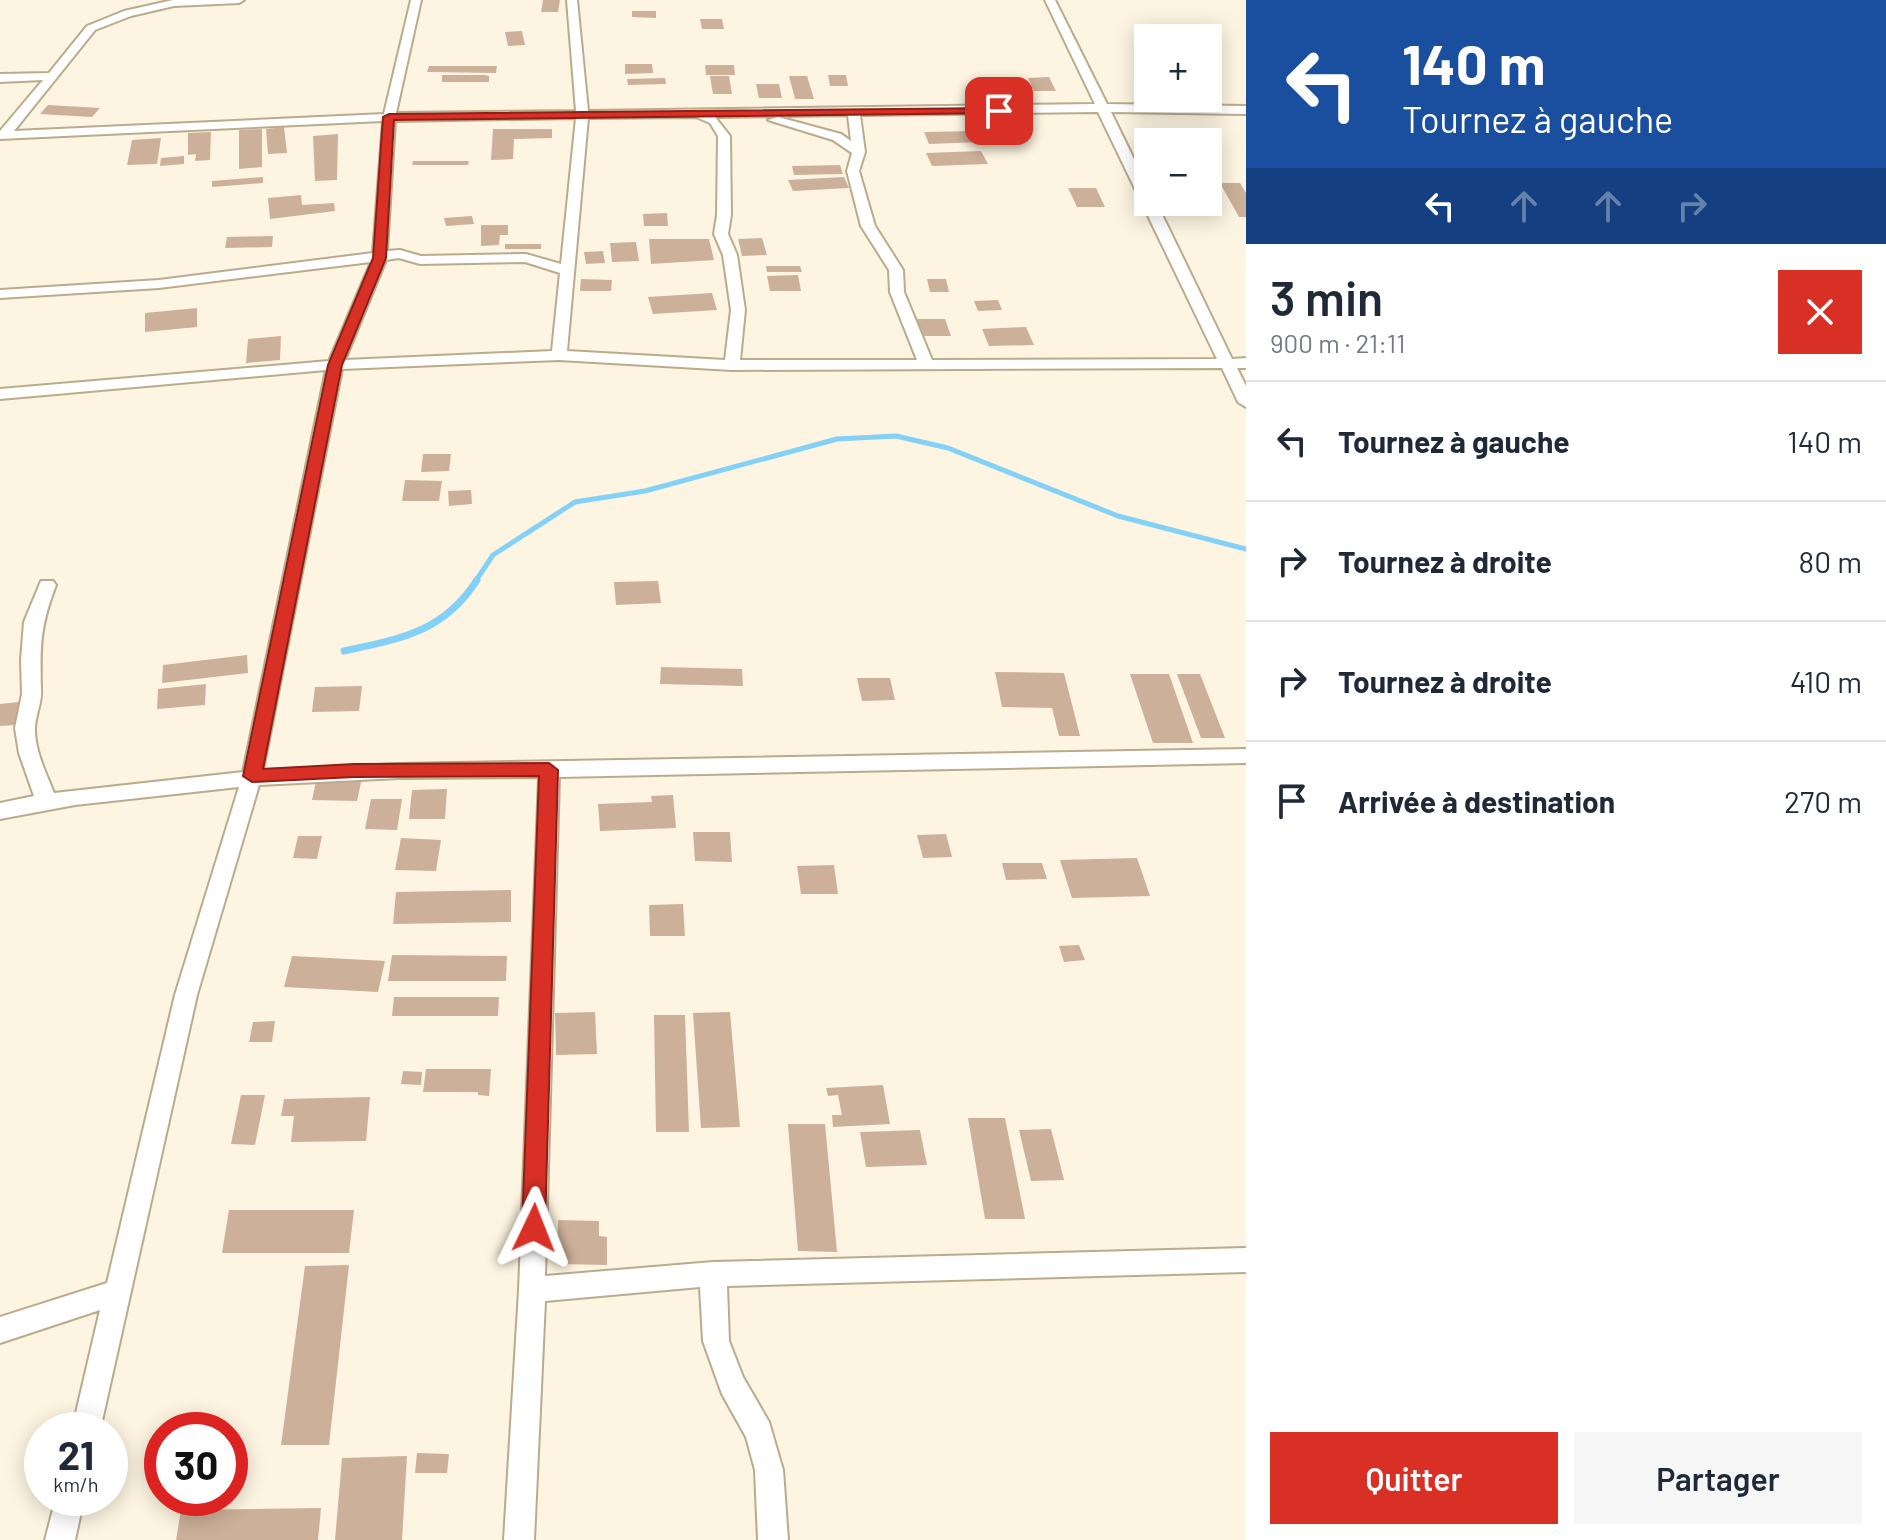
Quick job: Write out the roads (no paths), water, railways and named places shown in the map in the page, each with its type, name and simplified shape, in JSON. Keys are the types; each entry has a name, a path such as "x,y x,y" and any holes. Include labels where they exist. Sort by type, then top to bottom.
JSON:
{"street":[{"path":"3,135 91,28 115,18 174,3 239,0"},
{"path":"90,1412 186,995 252,776 335,365 380,258 389,117 416,0"},
{"path":"559,355 582,115 572,0"},
{"path":"1050,0 1134,173"},
{"path":"0,78 53,76"},
{"path":"3,135 389,117 1102,108 1246,110"},
{"path":"854,112 859,152 853,171 868,226 896,270 897,292 926,364"},
{"path":"749,113 837,137 859,152"},
{"path":"700,114 715,121 724,136 724,215 721,234 730,255 738,310 732,365"},
{"path":"1155,216 1246,402"},
{"path":"0,294 159,284 400,254 420,260 512,257 567,271"},
{"path":"0,394 335,365 559,355 732,365 1246,363"},
{"path":"46,800 29,753 25,728 32,694 30,660 33,622 47,585"},
{"path":"0,811 46,800 252,776 354,771 1246,756"},
{"path":"519,1540 532,1290 549,770"},
{"path":"532,1290 713,1274 1246,1260"},
{"path":"713,1274 716,1341 732,1384 759,1432 769,1470 773,1540"},
{"path":"0,1330 118,1292"},
{"path":"60,1540 66,1516"}],"waterway":[{"path":"475,582 493,555 575,502 645,491 837,439 896,436 948,448 1118,516 1246,549"},
{"path":"344,651 402,637 435,622 450,611 477,580"}]}
